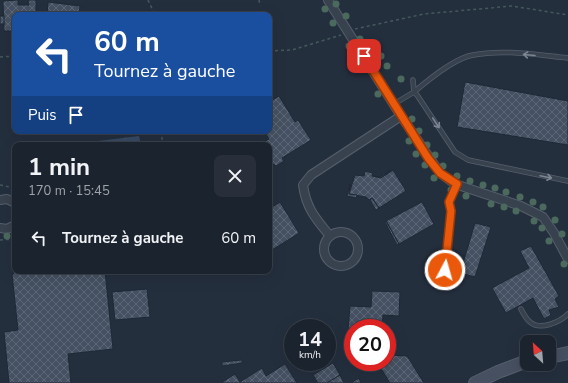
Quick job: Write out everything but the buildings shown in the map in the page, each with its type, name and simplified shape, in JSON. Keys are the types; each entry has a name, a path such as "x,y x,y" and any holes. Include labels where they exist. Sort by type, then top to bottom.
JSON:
{"street":[{"path":"328,0 401,116 440,173 457,184 521,206 543,217 568,258"},
{"path":"330,236 310,211 305,200 303,185 311,175 401,116"},
{"path":"0,200 12,201"},
{"path":"0,228 7,229 12,227"},
{"path":"340,232 350,234 357,243 358,248 355,259 346,265 335,264 330,261 325,252 325,246 330,236 340,232"},
{"path":"556,356 568,353"},
{"path":"556,360 568,359"},
{"path":"475,383 520,364"},
{"path":"512,367 520,366"}],"lane":[{"path":"394,104 456,63 473,55 513,53 568,58"},
{"path":"413,80 414,92 455,152 468,160 568,181"},
{"path":"445,270 451,211 449,202 457,184"},
{"path":"521,309 529,322 535,326 545,326 568,314"}],"path":[{"path":"148,0 154,12"},
{"path":"259,0 260,6"},
{"path":"272,51 292,50 348,32 424,14 512,6 568,15"},
{"path":"0,57 12,56"},
{"path":"0,186 12,188"},
{"path":"0,240 12,239"}],"water":[{"path":"139,136 140,142 90,142"}],"route":[{"path":"364,56 428,158 440,173 457,184 449,202 451,211 445,270"}]}
